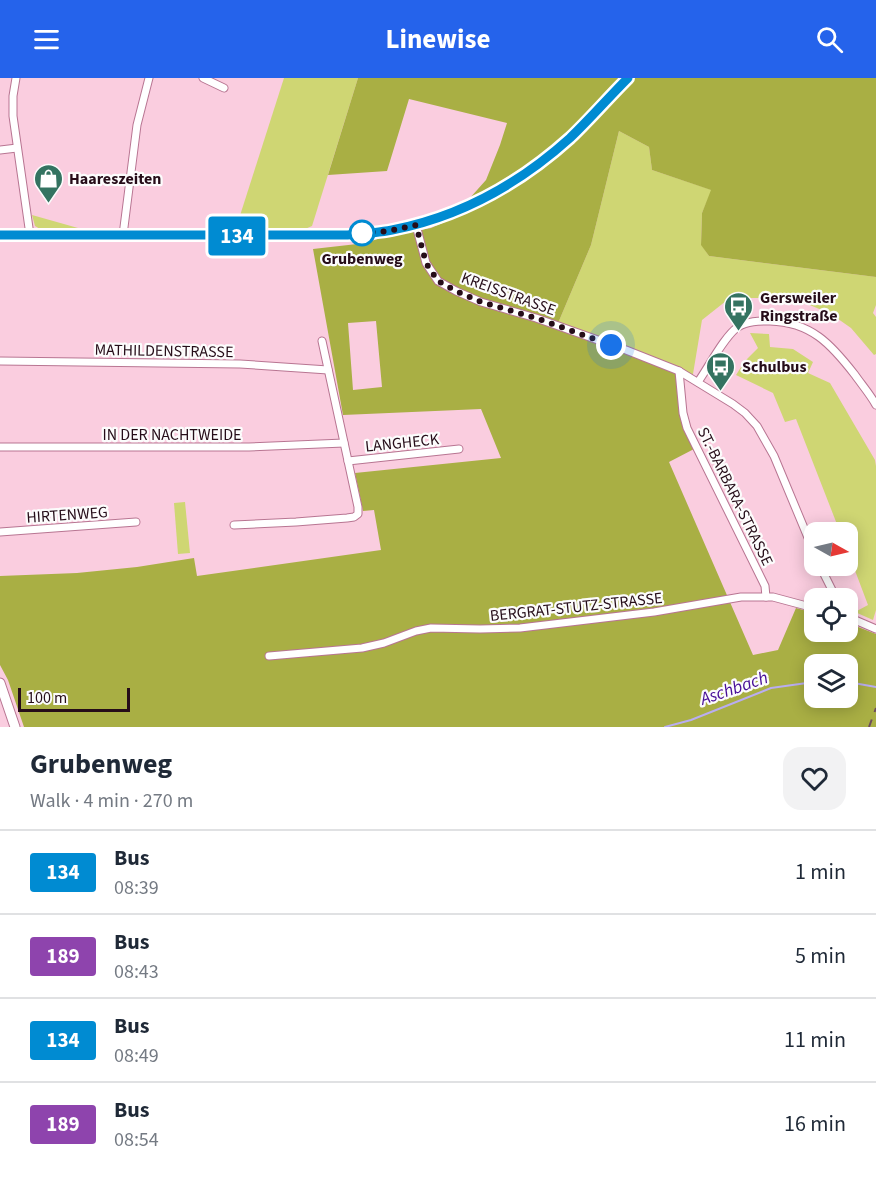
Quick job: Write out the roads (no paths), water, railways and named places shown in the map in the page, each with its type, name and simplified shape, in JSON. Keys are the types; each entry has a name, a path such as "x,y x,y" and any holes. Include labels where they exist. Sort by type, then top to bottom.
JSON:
{"main road":[{"path":"0,683 15,727"}],"street":[{"path":"16,78 13,116 30,235"},
{"path":"123,235 136,125 149,78"},
{"path":"203,78 224,88"},
{"path":"0,235 346,235 389,231 416,225 457,212 515,181 570,137 628,78"},
{"path":"0,150 17,148"},
{"name":"KREISSTRASSE","path":"416,225 426,263 438,281 481,302 536,318 679,371 734,404 757,426 774,456 804,528"},
{"path":"698,382 728,337 738,327 753,322 776,321 798,325 827,342 839,354 876,405"},
{"path":"234,525 347,518 358,514 322,341"},
{"name":"MATHILDENSTRASSE","path":"0,361 240,364 327,370"},
{"name":"ST.-BARBARA-STRASSE","path":"679,371 683,413 687,428 765,586 766,597"},
{"name":"IN DER NACHTWEIDE","path":"0,447 249,447 344,443"},
{"name":"LANGHECK","path":"348,461 459,449"},
{"name":"HIRTENWEG","path":"0,532 136,522"},
{"name":"BERGRAT-STUTZ-STRASSE","path":"269,656 362,648 431,628 520,628 654,612 741,597 766,597 804,606"},
{"path":"858,621 876,629"}],"waterway":[{"name":"Aschbach","path":"665,727 691,720 771,688 804,683"},
{"name":"Aschbach","path":"858,684 876,687"}],"railway":[{"path":"869,727 876,708"}],"place":[{"name":"Haareszeiten","path":"48,204"},
{"name":"Grubenweg","path":"362,233"},
{"name":"Gersweiler Ringstraße","path":"739,332"},
{"name":"Schulbus","path":"721,392"}]}
